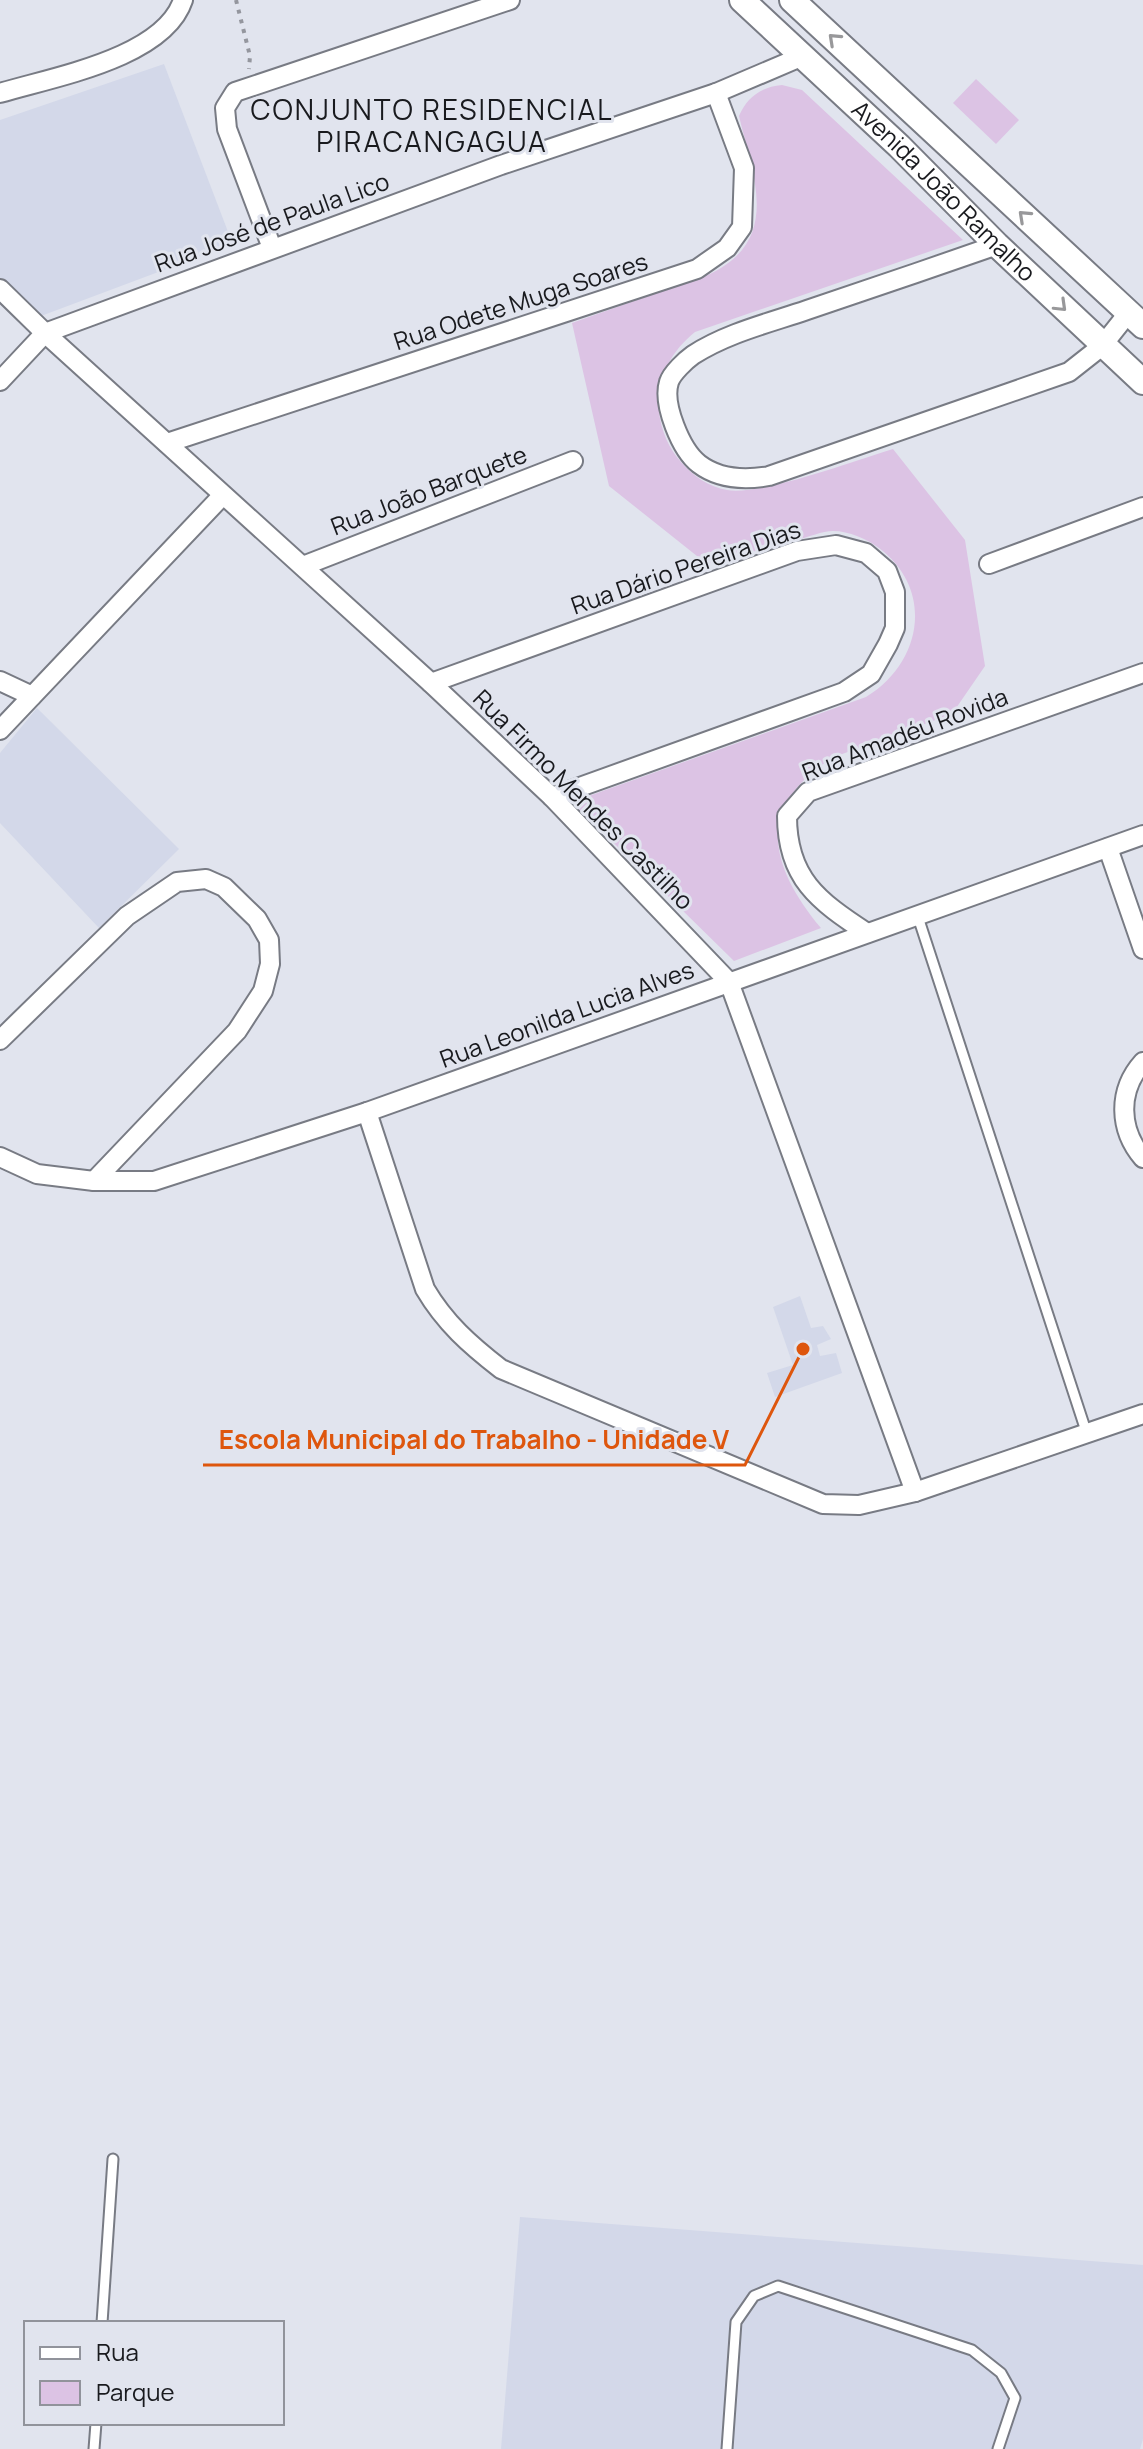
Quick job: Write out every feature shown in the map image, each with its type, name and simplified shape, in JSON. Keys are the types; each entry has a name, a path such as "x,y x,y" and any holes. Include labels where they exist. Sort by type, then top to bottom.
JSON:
{"street":[{"path":"0,93 124,55 166,30 180,11 183,0"},
{"path":"272,248 227,129 225,108 235,92 510,0"},
{"name":"Avenida João Ramalho","path":"742,0 899,146 997,245 1143,382"},
{"name":"Avenida João Ramalho","path":"792,0 1136,319"},
{"name":"Rua José de Paula Lico","path":"0,381 45,333 501,165 716,93 803,56"},
{"name":"Rua Odete Muga Soares","path":"167,443 697,269 727,248 742,227 744,168 716,93"},
{"path":"997,245 734,335 692,356 670,379 667,393 670,414 687,450 699,464 720,475 747,480 769,476 1069,372 1136,319"},
{"name":"Rua Firmo Mendes Castilho","path":"0,289 552,797 729,982 915,1492"},
{"name":"Rua João Barquete","path":"303,566 573,461"},
{"path":"0,730 222,496"},
{"path":"989,564 1143,507"},
{"name":"Rua Dário Pereira Dias","path":"431,683 797,551 836,545 866,553 887,571 895,592 895,628 871,674 844,692 552,797"},
{"name":"Rua Amadéu Rovida","path":"867,933 816,896 798,871 787,843 787,816 808,792 1143,673"},
{"path":"0,681 32,696"},
{"name":"Rua Leonilda Lucia Alves","path":"0,1157 37,1174 94,1181 154,1181 367,1112 1143,835"},
{"path":"1108,848 1143,949"},
{"path":"0,1040 127,916 177,882 206,879 224,887 257,919 269,940 270,964 263,991 237,1031 94,1181"},
{"path":"1143,1062 1125,1095 1124,1121 1132,1145 1143,1158"},
{"path":"367,1112 425,1289 439,1314 462,1338 501,1369 823,1504 859,1505 915,1492 1143,1414"}],"lane":[{"path":"918,917 1087,1434"},
{"path":"102,2321 113,2159"},
{"path":"727,2449 736,2322 754,2296 778,2286 972,2350 1001,2373 1015,2398 998,2449"},
{"path":"94,2449 96,2425"}],"path":[{"path":"236,0 250,56 248,88"}],"shaded area":[{"path":"164,64 230,237 217,250 33,319 0,285 0,120"},
{"path":"37,708 179,849 99,928 0,823 0,753"},
{"path":"800,1296 811,1328 823,1326 831,1339 817,1345 820,1356 836,1353 842,1373 775,1397 767,1373 793,1365 773,1307"},
{"path":"520,2217 1143,2265 1143,2439 1140,2449 501,2449"}],"green space":[{"path":"976,79 1019,120 996,144 953,103"},
{"path":"782,85 802,90 963,240 695,332 678,348 662,378 659,400 664,432 673,451 691,472 708,484 727,490 785,483 893,449 965,540 985,666 952,714 834,757 791,795 781,816 778,837 781,859 803,904 821,928 734,961 572,802 866,697 885,683 900,665 914,626 914,605 908,584 897,565 879,548 858,536 839,531 824,532 707,564 609,486 572,323 710,274 732,260 747,243 755,224 757,204 739,116 746,103 756,94"}],"place":[{"name":"Escola Municipal do Trabalho - Unidade V","path":"803,1349"}],"district":[{"name":"CONJUNTO RESIDENCIAL PIRACANGAGUA","path":"432,126"}]}
